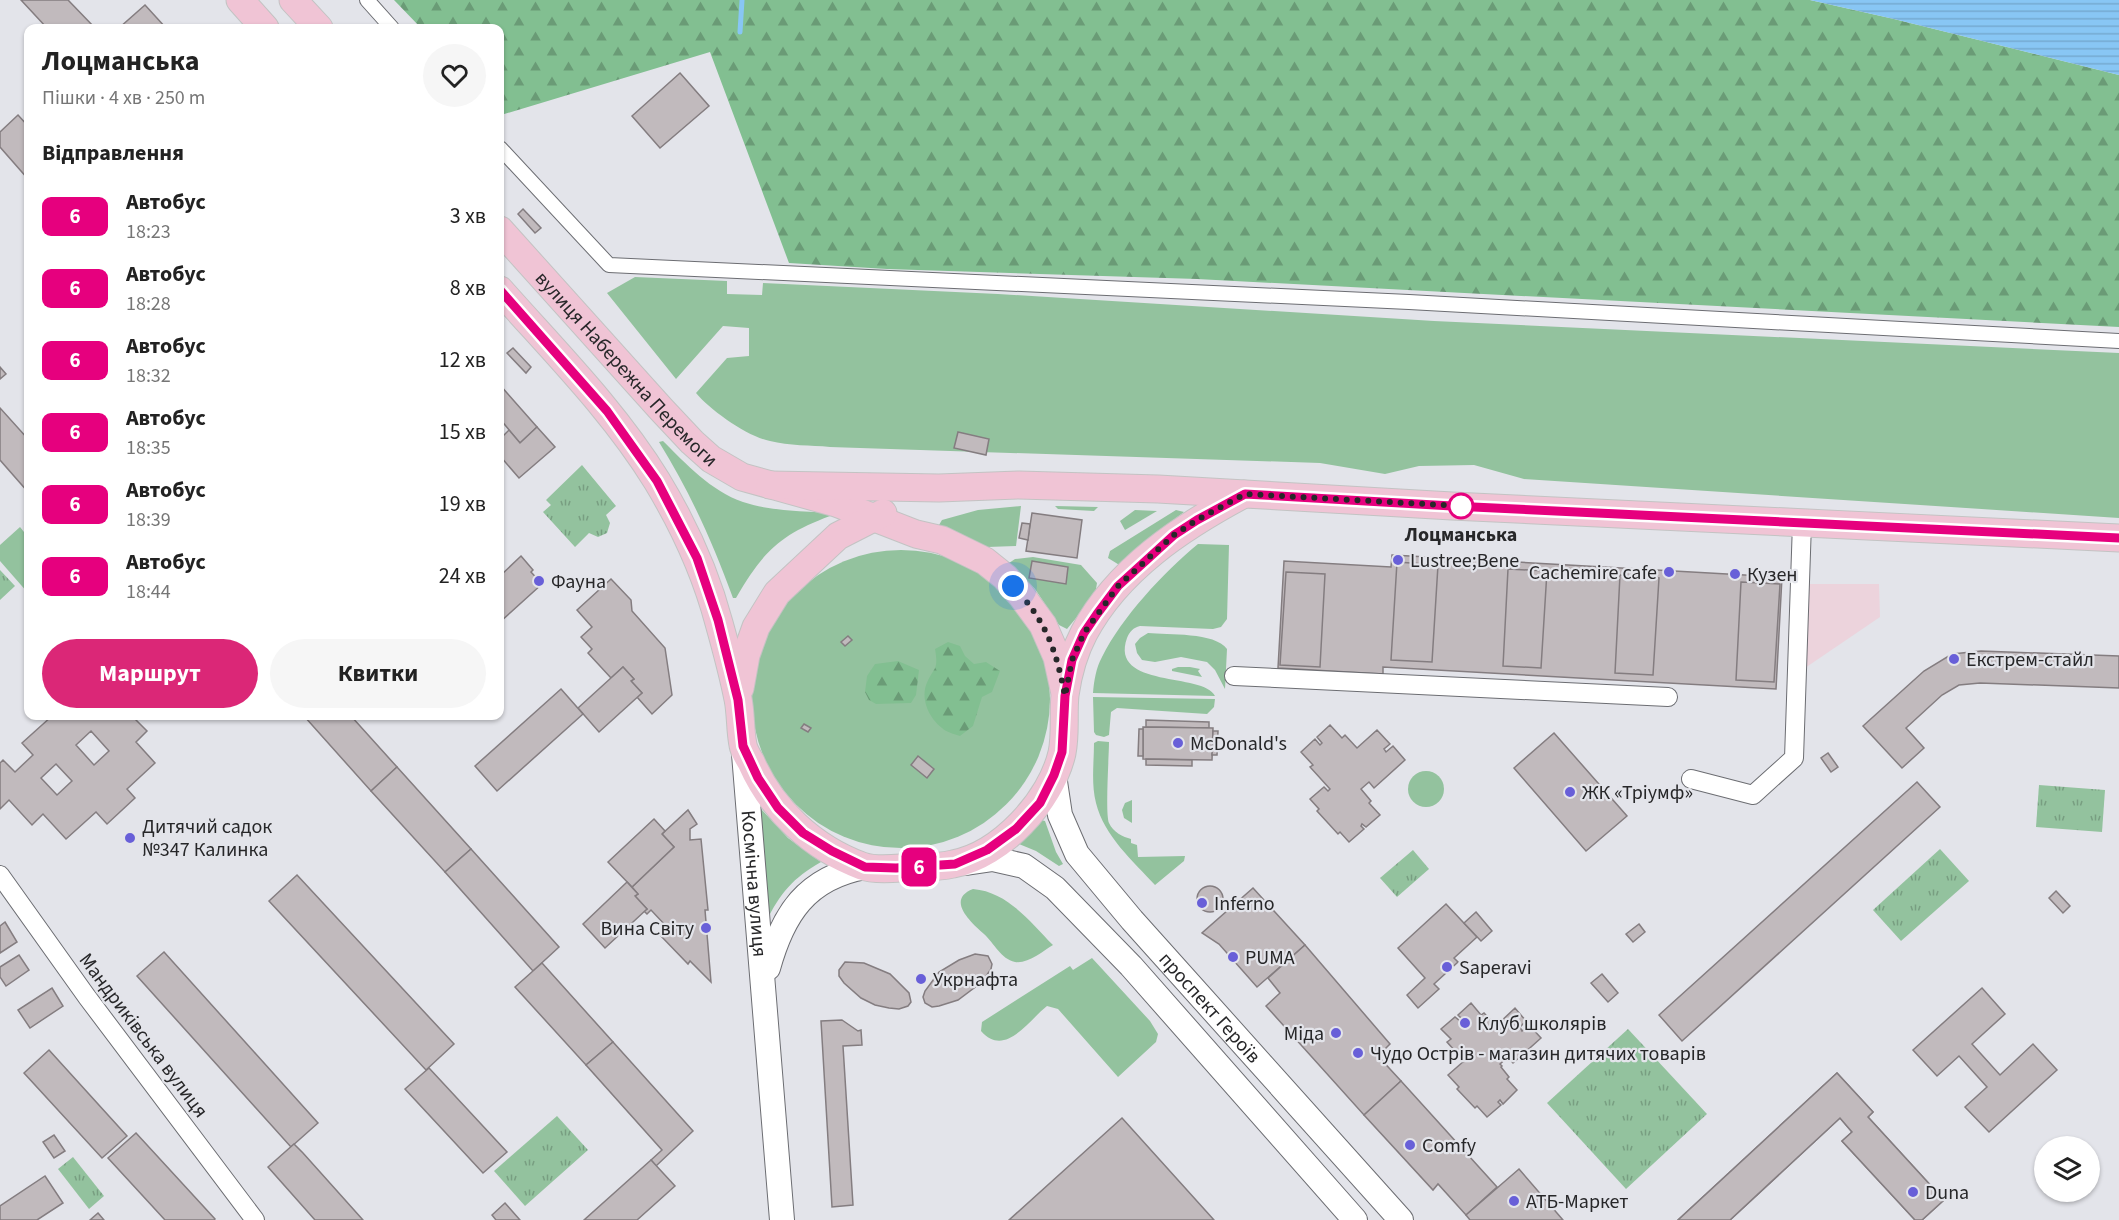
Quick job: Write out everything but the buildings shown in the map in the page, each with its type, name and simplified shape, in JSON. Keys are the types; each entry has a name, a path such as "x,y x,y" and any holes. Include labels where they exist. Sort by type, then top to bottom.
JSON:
{"main road":[{"path":"240,0 261,24"},
{"path":"293,0 315,24"},
{"name":"вулиця Набережна Перемоги","path":"504,234 692,442 711,459 742,477 836,503 916,534 942,540 986,561 1005,577 1043,625 1057,657 1065,696"},
{"name":"вулиця Набережна Перемоги","path":"504,295 607,411 657,481 697,558 718,620 738,700 743,746 758,778 778,808 803,833 832,851 865,867 896,868 955,864 987,850 1016,829 1040,803 1062,752 1065,696 1072,660 1084,633 1118,586 1174,535 1245,494"},
{"name":"вулиця Набережна Перемоги","path":"770,485 939,488 1019,485 1245,494 2119,538"},
{"name":"вулиця Набережна Перемоги","path":"738,700 746,656 756,627 777,593 838,536 872,517 939,488"},
{"name":"вулиця Набережна Перемоги","path":"804,567 839,546 885,534 916,534"},
{"name":"Космічна вулиця","path":"743,746 782,1220"},
{"name":"проспект Героїв","path":"1054,775 1060,815 1077,854 1132,920 1401,1220"},
{"name":"проспект Героїв","path":"955,864 993,859 1024,866 1055,888 1131,966 1355,1220"},
{"name":"Космічна вулиця","path":"764,985 776,939 787,917 806,893 828,880 865,867"}],"street":[{"path":"367,0 388,24"},
{"path":"504,152 609,265 1409,302 2119,341"},
{"path":"1691,779 1753,795 1794,758 1802,523"},
{"path":"1234,676 1668,697"},
{"name":"Мандриківська вулиця","path":"0,875 76,982 255,1220"}],"shaded area":[{"path":"1804,584 1879,584 1880,617 1802,670"}],"green space":[{"path":"394,0 1810,0 2119,75 2119,327 1197,279 887,269 789,263 710,52 504,114 504,24 417,24"},
{"path":"635,277 727,281 727,294 762,295 763,283 998,294 1434,321 2119,353 2119,518 1524,479 1474,465 1419,466 1385,474 1320,463 830,447 777,443 741,429 720,415 696,393 727,358 749,356 749,328 723,326 676,379 607,293"},
{"path":"663,441 700,476 731,497 764,507 830,513 830,516 798,530 774,547 755,568 736,598 733,598 700,518 659,442"},
{"path":"582,465 616,506 606,515 610,523 607,533 598,537 589,533 575,547 543,512 551,505 546,500"},
{"path":"1021,506 1016,546 987,547 939,525 942,520 978,510"},
{"path":"1055,506 1098,507 1094,511 1058,509"},
{"path":"1135,510 1157,511 1125,530 1120,521"},
{"path":"1176,510 1184,512 1151,537 1121,566 1108,558 1110,551"},
{"path":"20,527 24,532 24,588 0,561 0,545"},
{"path":"1198,544 1229,545 1227,619 1221,627 1213,629 1140,626 1129,633 1125,654 1132,665 1144,672 1194,684 1207,689 1215,696 1093,693 1100,661 1110,642 1132,611 1158,582"},
{"path":"901,550 930,553 958,561 984,575 1006,594 1025,616 1039,642 1047,670 1050,699 1047,728 1039,756 1025,782 1006,804 984,823 958,837 930,845 901,848 872,845 844,837 818,823 796,804 777,782 763,756 755,728 752,699 755,670 763,642 777,616 796,594 818,575 844,561 872,553"},
{"path":"1033,557 1081,565 1097,583 1095,595 1067,629 1059,625 1035,589 1009,563 1015,559"},
{"path":"0,570 15,586 0,600"},
{"path":"1148,633 1202,637 1221,644 1227,649 1225,689 1215,670 1207,662 1181,657 1155,662 1142,660 1135,644"},
{"path":"948,642 960,646 965,656 974,664 986,662 1000,671 992,692 982,697 973,726 960,736 946,731 937,724 925,703 926,685 936,666 935,649"},
{"path":"898,661 919,670 916,695 911,703 876,704 869,700 865,692 867,676 875,664"},
{"path":"1178,667 1200,669 1198,671 1202,677 1172,671"},
{"path":"1093,697 1215,699 1214,707 1207,714 1117,708 1111,712 1109,735 1104,737 1094,732"},
{"path":"1109,742 1107,808 1109,823 1113,829 1137,845 1138,857 1185,856 1184,861 1155,885 1112,837 1100,815 1094,796 1093,781 1094,743"},
{"path":"1426,771 1439,776 1444,789 1439,802 1426,807 1413,802 1408,789 1413,776"},
{"path":"2039,785 2105,790 2102,832 2036,827"},
{"path":"1132,800 1132,823 1124,818 1122,810 1125,803"},
{"path":"754,806 761,809 788,838 821,862 788,887 766,922"},
{"path":"1041,820 1045,821 1056,852 1063,864 1059,866 1036,851 1019,844"},
{"path":"1940,849 1969,881 1901,941 1873,910"},
{"path":"1413,850 1429,869 1397,897 1380,878"},
{"path":"973,889 997,896 1017,909 1053,945 1025,961 1015,962 1006,958 964,912 961,899"},
{"path":"1092,958 1150,1021 1158,1034 1156,1042 1118,1077 1058,1009 1047,1006 1016,1035 1007,1039 999,1041 981,1031 982,1022 1070,966 1073,970"},
{"path":"1628,1029 1707,1114 1626,1189 1547,1103"},
{"path":"557,1116 588,1150 525,1206 494,1171"},
{"path":"73,1157 104,1196 89,1209 58,1169"}],"water":[{"path":"1810,0 2119,0 2119,75 1894,19"}],"waterway":[{"path":"740,32 742,0"}],"bus line":[{"name":"6","path":"504,295 607,411 657,481 697,558 718,620 738,700 743,746 758,778 778,808 803,833 832,851 865,867 896,868 955,864 987,850 1016,829 1040,803 1062,752 1065,696 1072,660 1084,633 1118,586 1174,535 1245,494 2119,538"}],"place":[{"name":"Лоцманська","path":"1461,506"},
{"name":"Lustree;Bene","path":"1398,560"},
{"name":"Cachemire cafe","path":"1669,572"},
{"name":"Кузен","path":"1735,574"},
{"name":"Фауна","path":"539,581"},
{"name":"Екстрем-стайл","path":"1954,659"},
{"name":"McDonald's","path":"1178,743"},
{"name":"ЖК «Тріумф»","path":"1570,792"},
{"name":"Дитячий садок №347 Калинка","path":"130,838"},
{"name":"Inferno","path":"1202,903"},
{"name":"Вина Світу","path":"706,928"},
{"name":"PUMA","path":"1233,957"},
{"name":"Saperavi","path":"1447,967"},
{"name":"Укрнафта","path":"921,979"},
{"name":"Клуб школярів","path":"1465,1023"},
{"name":"Міда","path":"1336,1033"},
{"name":"Чудо Острів - магазин дитячих товарів","path":"1358,1053"},
{"name":"Comfy","path":"1410,1145"},
{"name":"Duna","path":"1913,1192"},
{"name":"АТБ-Маркет","path":"1514,1201"}],"route":[{"path":"1013,586 1043,625 1057,657 1065,696 1072,660 1084,633 1118,586 1174,535 1245,494 1461,506"}]}
